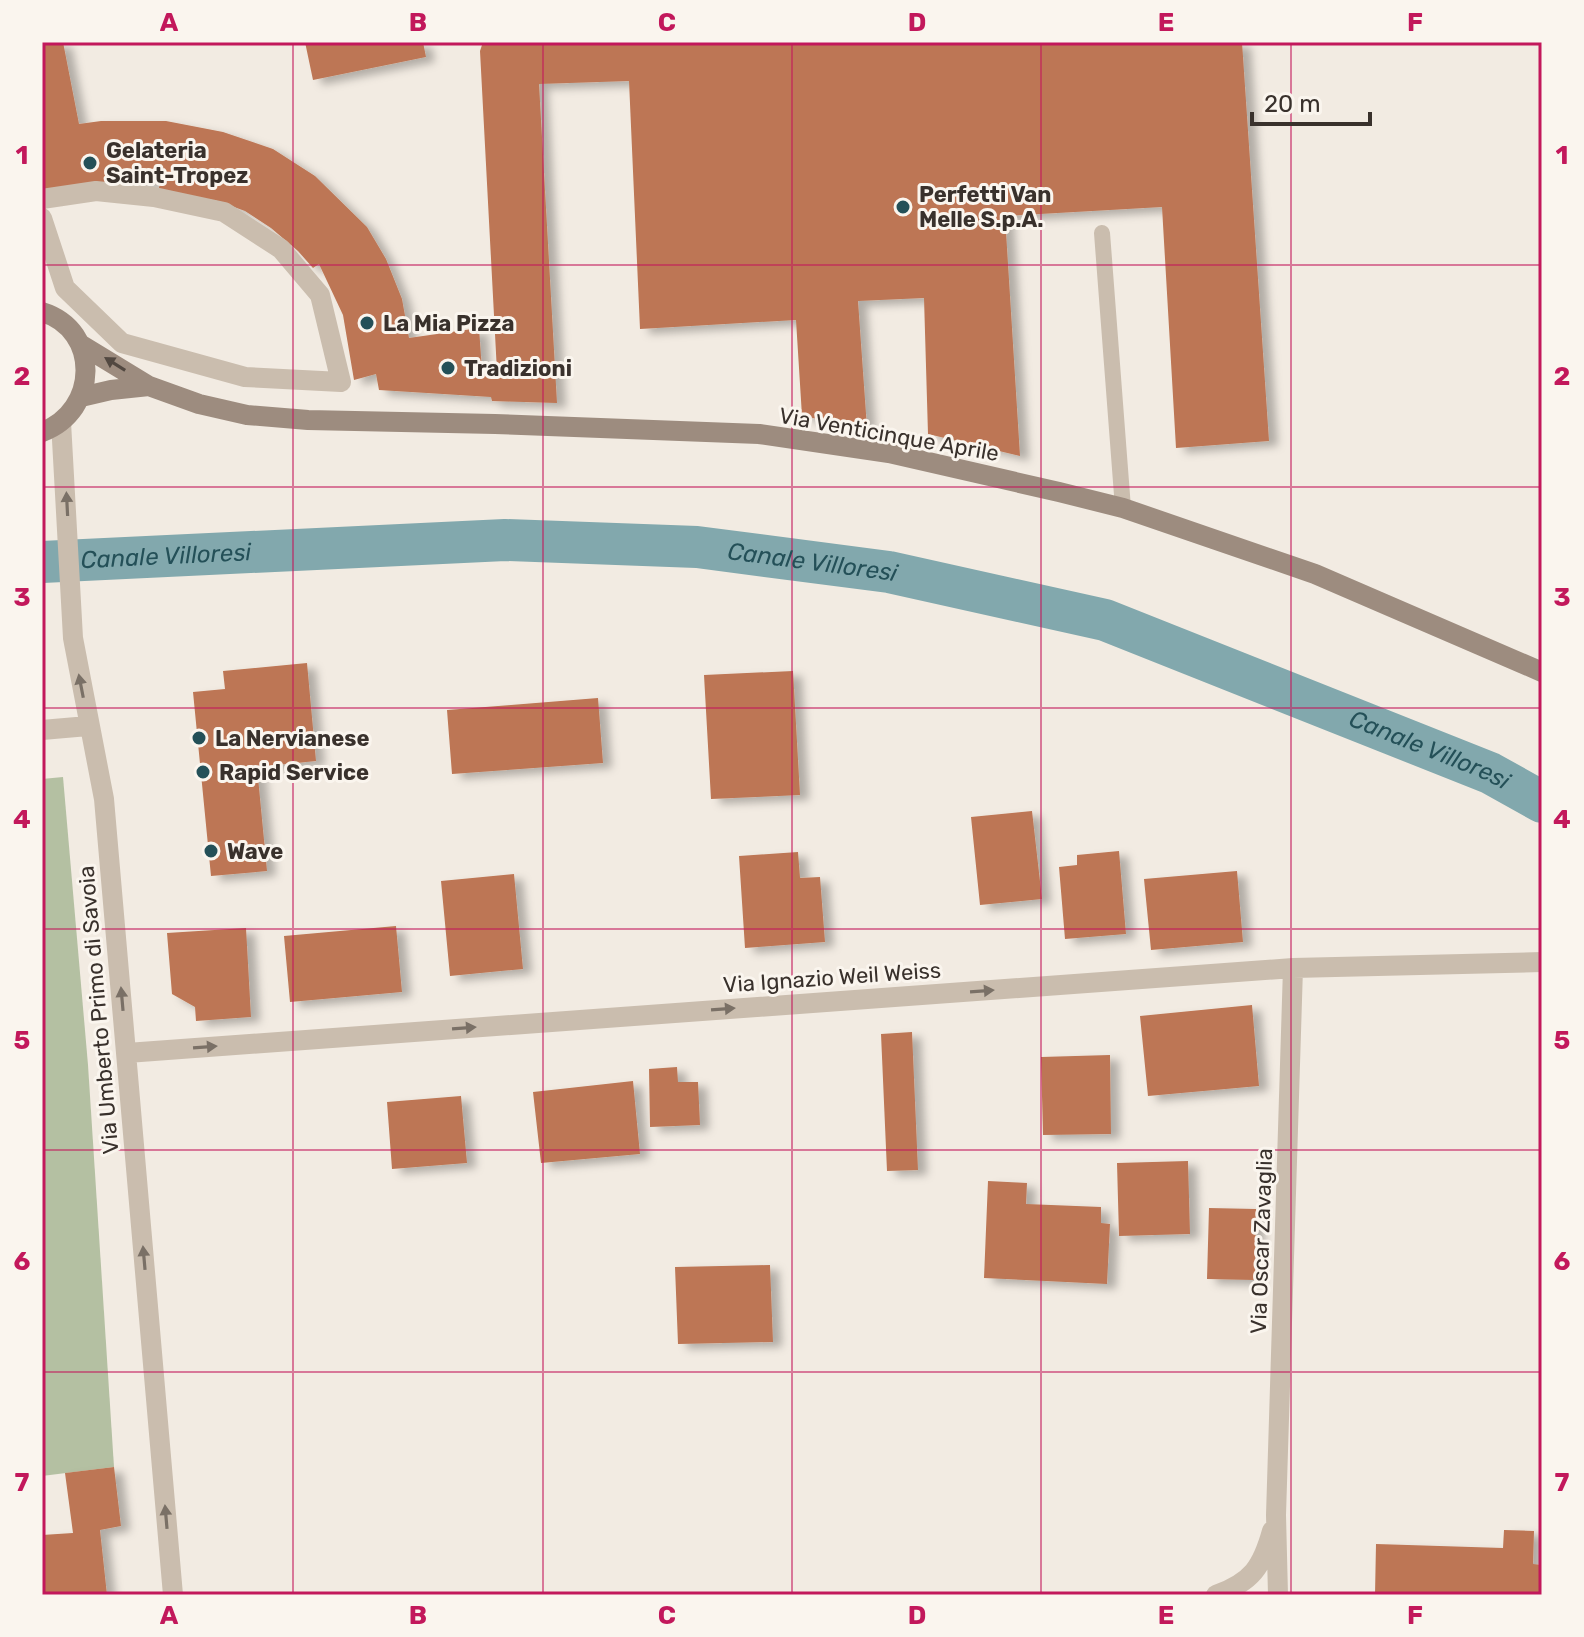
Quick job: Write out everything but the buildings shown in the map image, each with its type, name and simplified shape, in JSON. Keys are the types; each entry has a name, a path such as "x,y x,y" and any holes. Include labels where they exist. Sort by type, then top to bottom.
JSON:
{"street":[{"path":"42,199 96,191 154,197 224,212 281,249 320,295 341,382 245,377 122,343 65,288 42,218"},
{"name":"Via Venticinque Aprile","path":"44,310 61,321 80,344 149,386 199,404 247,415 759,434 889,453 1059,492 1123,508 1315,574 1542,672"},
{"path":"42,432 61,422 73,411 81,397 86,380 80,344"},
{"name":"Via Venticinque Aprile","path":"81,397 149,386"},
{"name":"Via Umberto Primo di Savoia","path":"61,422 73,638 104,799 173,1595"},
{"path":"42,730 88,726"},
{"name":"Via Ignazio Weil Weiss","path":"127,1053 1293,968 1542,962"},
{"name":"Via Oscar Zavaglia","path":"1278,1595 1276,1515 1293,968"},
{"name":"Via Oscar Zavaglia","path":"1216,1595 1235,1588 1253,1573 1266,1552 1276,1515"}],"lane":[{"path":"1102,233 1123,508"}],"green space":[{"path":"63,777 88,1065 114,1467 42,1476 42,779"}],"waterway":[{"name":"Canale Villoresi","path":"42,562 505,540 697,547 889,572 1105,620 1490,773 1542,802"}],"place":[{"name":"Gelateria Saint-Tropez","path":"90,163"},
{"name":"Perfetti Van Melle S.p.A.","path":"903,207"},
{"name":"La Mia Pizza","path":"367,323"},
{"name":"Tradizioni","path":"448,368"},
{"name":"La Nervianese","path":"199,738"},
{"name":"Rapid Service","path":"203,772"},
{"name":"Wave","path":"211,851"}]}
